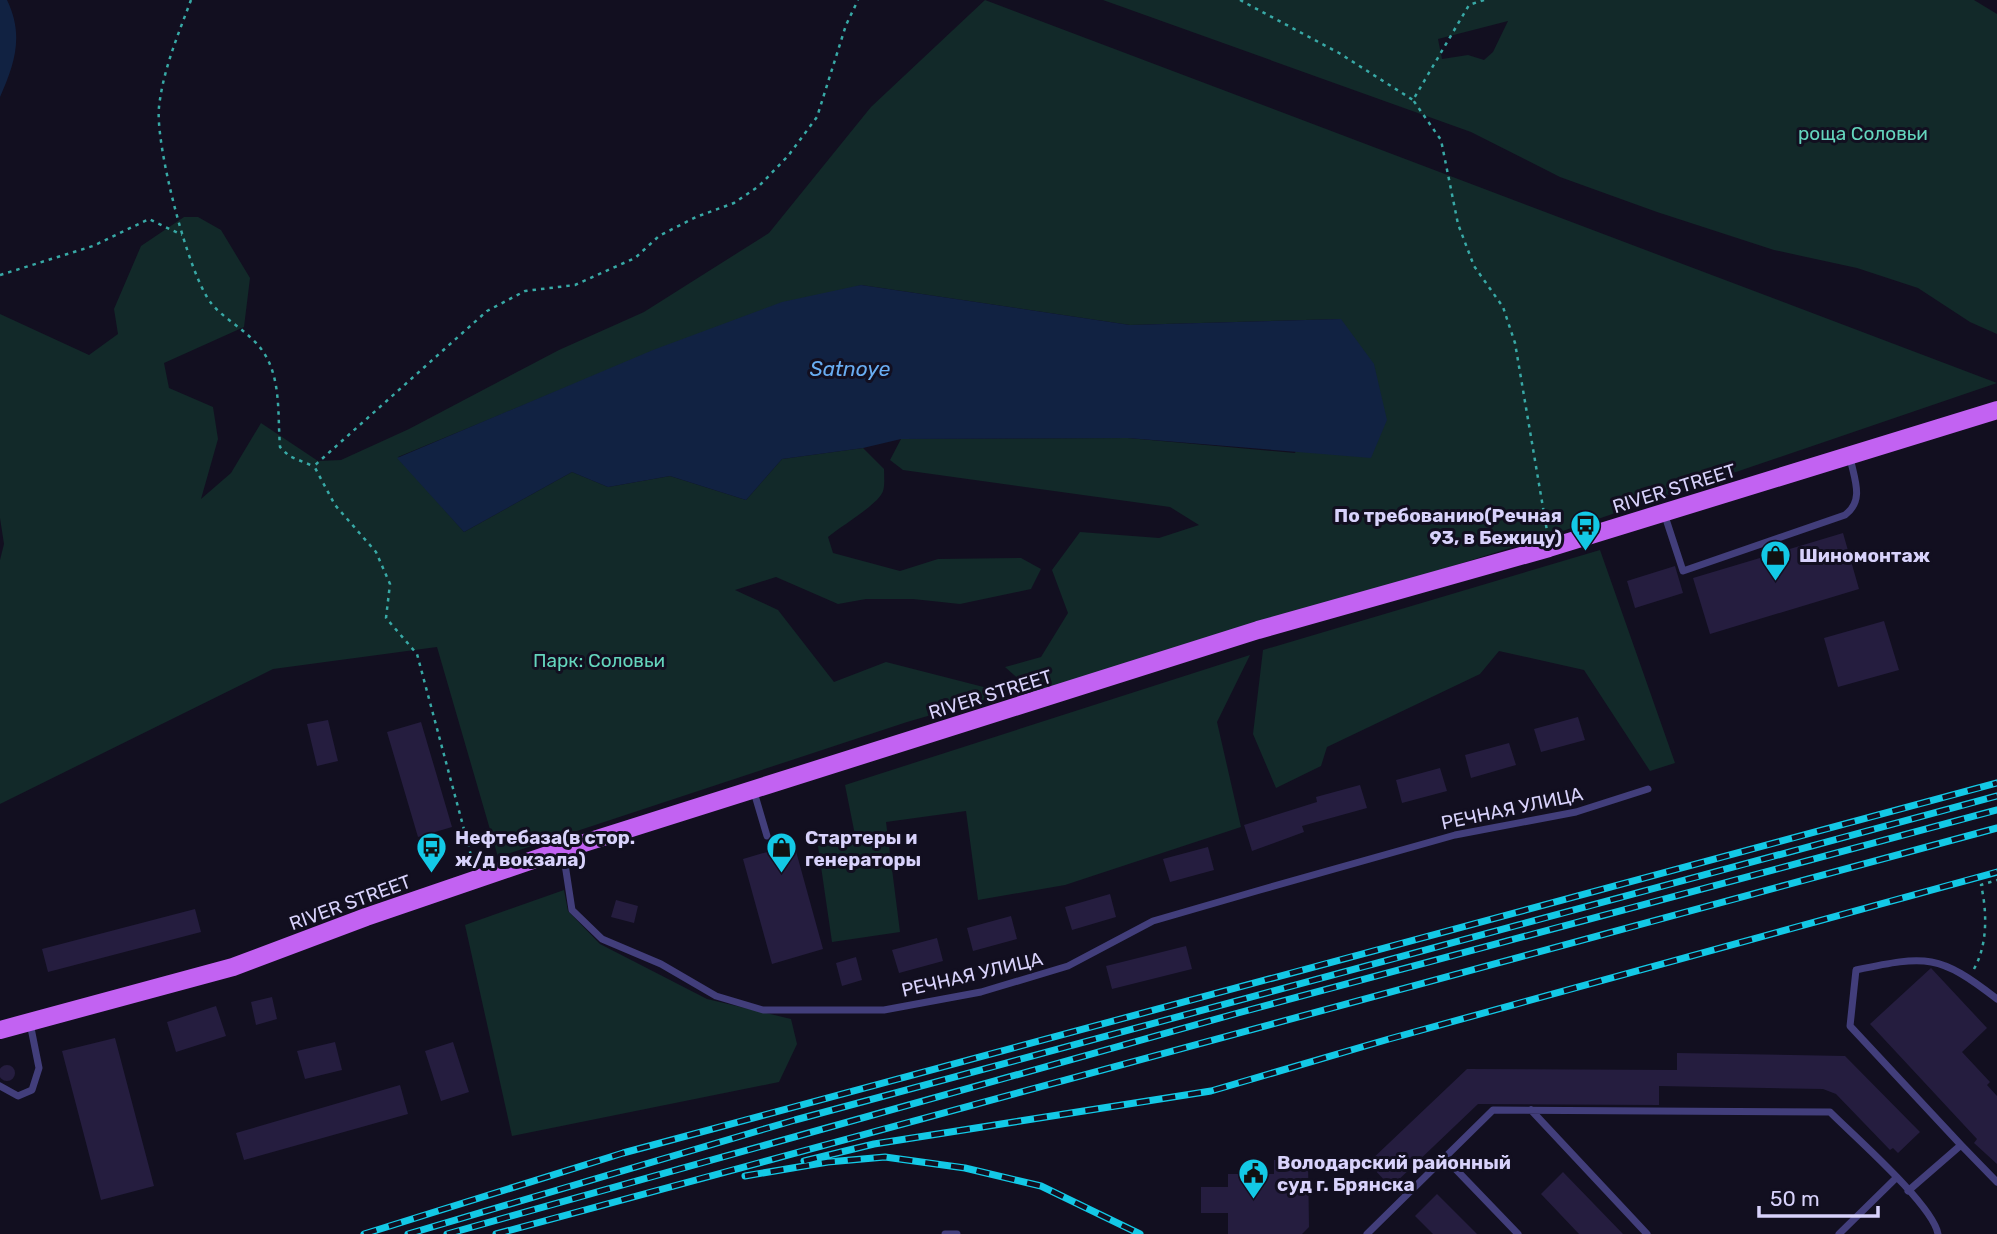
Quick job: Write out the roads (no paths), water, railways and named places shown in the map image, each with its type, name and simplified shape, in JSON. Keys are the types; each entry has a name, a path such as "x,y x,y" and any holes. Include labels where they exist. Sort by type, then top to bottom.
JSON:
{"main road":[{"name":"RIVER STREET","path":"0,1030 233,967 366,917 562,850 754,792 1258,630 1549,548 1997,410"}],"lane":[{"path":"1664,513 1683,571 1846,515 1855,508 1858,495 1849,457"},
{"name":"РЕЧНАЯ УЛИЦА","path":"562,850 572,910 602,939 661,964 716,996 764,1010 884,1010 981,992 1069,966 1153,921 1246,894 1455,835 1576,812 1647,789"},
{"path":"754,792 767,836"},
{"path":"1997,999 1948,965 1927,960 1894,962 1856,970 1850,1026 1997,1182"},
{"path":"0,1086 18,1096 32,1090 39,1068 30,1022"},
{"path":"1367,1234 1443,1156 1493,1110 1830,1112 1908,1191 1936,1223 1938,1234"},
{"path":"1531,1110 1647,1234"},
{"path":"1908,1191 1961,1145"},
{"path":"1443,1156 1518,1234"},
{"path":"1839,1234 1896,1178"},
{"path":"945,1234 957,1234"}],"water":[{"path":"0,0 7,0 12,13 16,49 0,97"},
{"name":"Satnoye","path":"861,285 1130,325 1341,319 1374,364 1387,420 1371,458 1128,438 901,439 863,448 782,459 746,500 670,476 608,487 572,472 464,532 397,458 653,350 782,302"}],"railway":[{"path":"364,1234 623,1153 1997,783"},
{"path":"408,1234 795,1120 1997,796"},
{"path":"447,1234 1238,1013 1997,810"},
{"path":"496,1234 1997,828"},
{"path":"804,1161 874,1144 1211,1091 1389,1039 1997,872"},
{"path":"745,1176 828,1162 885,1157 965,1168 1041,1186 1140,1234"}],"place":[{"name":"По требованию(Речная 93, в Бежицу)","path":"1585,553"},
{"name":"Шиномонтаж","path":"1776,582"},
{"name":"Нефтебаза(в стор. ж/д вокзала)","path":"432,875"},
{"name":"Стартеры и генераторы","path":"782,875"},
{"name":"Володарский районный суд г. Брянска","path":"1254,1200"}],"park label":[{"name":"роща Соловьи","path":"1863,133"},
{"name":"Парк: Соловьи","path":"599,660"}]}
